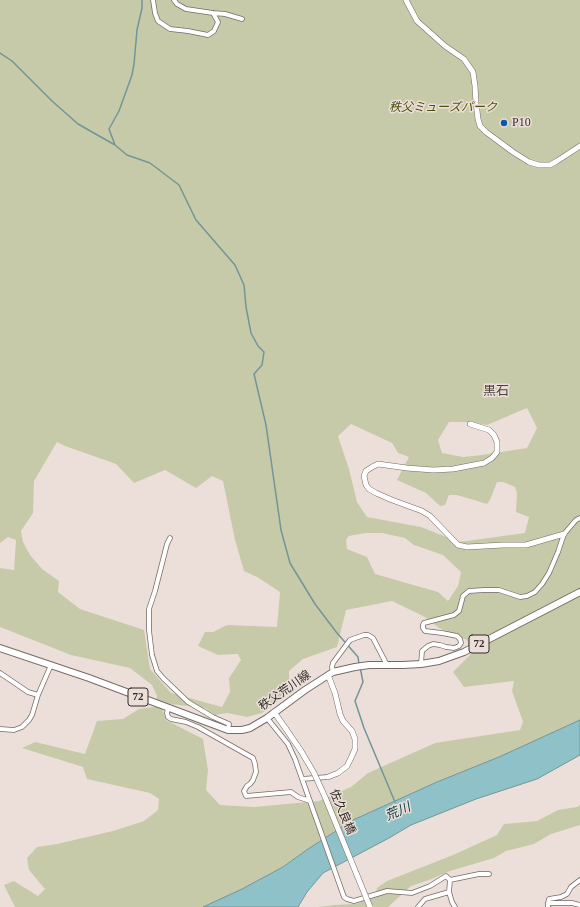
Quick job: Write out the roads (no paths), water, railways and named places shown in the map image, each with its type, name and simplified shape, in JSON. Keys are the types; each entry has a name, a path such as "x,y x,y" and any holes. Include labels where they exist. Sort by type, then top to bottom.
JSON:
{"main road":[{"name":"秩父荒川線","path":"0,648 89,678 228,730 242,730 250,728 267,718 330,674 355,666 421,664 440,661 456,655 580,592"}],"street":[{"path":"153,0 158,21 170,29 208,35 214,31 218,22 213,13"},
{"path":"174,0 177,4 186,9 224,14 242,19"},
{"path":"406,0 417,20 445,46 464,59 473,72 478,119 480,126 486,132 513,152 530,162 539,165 550,165 580,146"},
{"path":"470,424 488,430 494,435 497,442 497,452 492,458 484,462 454,469 432,470 378,464 366,471 364,476 366,485 376,493 422,510 430,516 458,545 467,547 526,545 564,534"},
{"path":"421,664 422,652 428,646 433,644 454,648 460,643 460,639 457,636 426,631 423,628 424,623 454,615 459,611 463,596 469,591 499,590 520,597 527,596 535,592 549,573 564,534 576,520 580,518"},
{"path":"170,538 167,544 156,592 149,609 149,630 152,654 157,671 188,702 213,717 229,724 228,730"},
{"path":"302,779 328,777 338,773 347,766 355,748 355,739 352,731 340,714 330,674 333,663 350,640 364,634 373,638 387,665"},
{"path":"0,729 14,730 22,727 32,715 50,665"},
{"path":"0,673 28,692 38,695"},
{"path":"168,708 168,717 171,719 186,722 198,727 253,758 256,772 253,780 244,791 246,796 291,792 298,797 310,801"},
{"name":"佐久良橋","path":"274,712 301,750 314,773 370,907"},
{"path":"267,718 288,744 295,759 344,897 347,900 354,901 388,891 412,893 430,886 446,876 450,880"},
{"path":"450,880 479,874 489,874"},
{"path":"450,880 449,892 455,907"},
{"path":"580,880 571,887 567,894 561,897 549,899 548,905 572,903 580,905"},
{"path":"418,907 425,899 449,892"},
{"path":"450,907 452,902"}],"water":[{"name":"荒川","path":"580,720 580,755 537,779 476,799 411,825 323,873 307,892 298,907 203,907 242,889 283,867 353,820 437,782 499,757"}],"waterway":[{"path":"115,145 109,129 119,111 132,75 142,0"},
{"path":"0,53 12,61 52,101 78,124 115,145 127,155 150,163 179,185 196,220 235,265 244,285 251,333 258,346 264,352 262,365 254,374 266,425 281,530 290,563 315,604 358,657 359,664"},
{"name":"荒川","path":"360,667 363,682 355,701 364,728 395,802"}],"place":[{"name":"P10","path":"504,123"}],"district":[{"name":"黒石","path":"496,392"}],"park label":[{"name":"秩父ミューズパーク","path":"443,108"}]}
